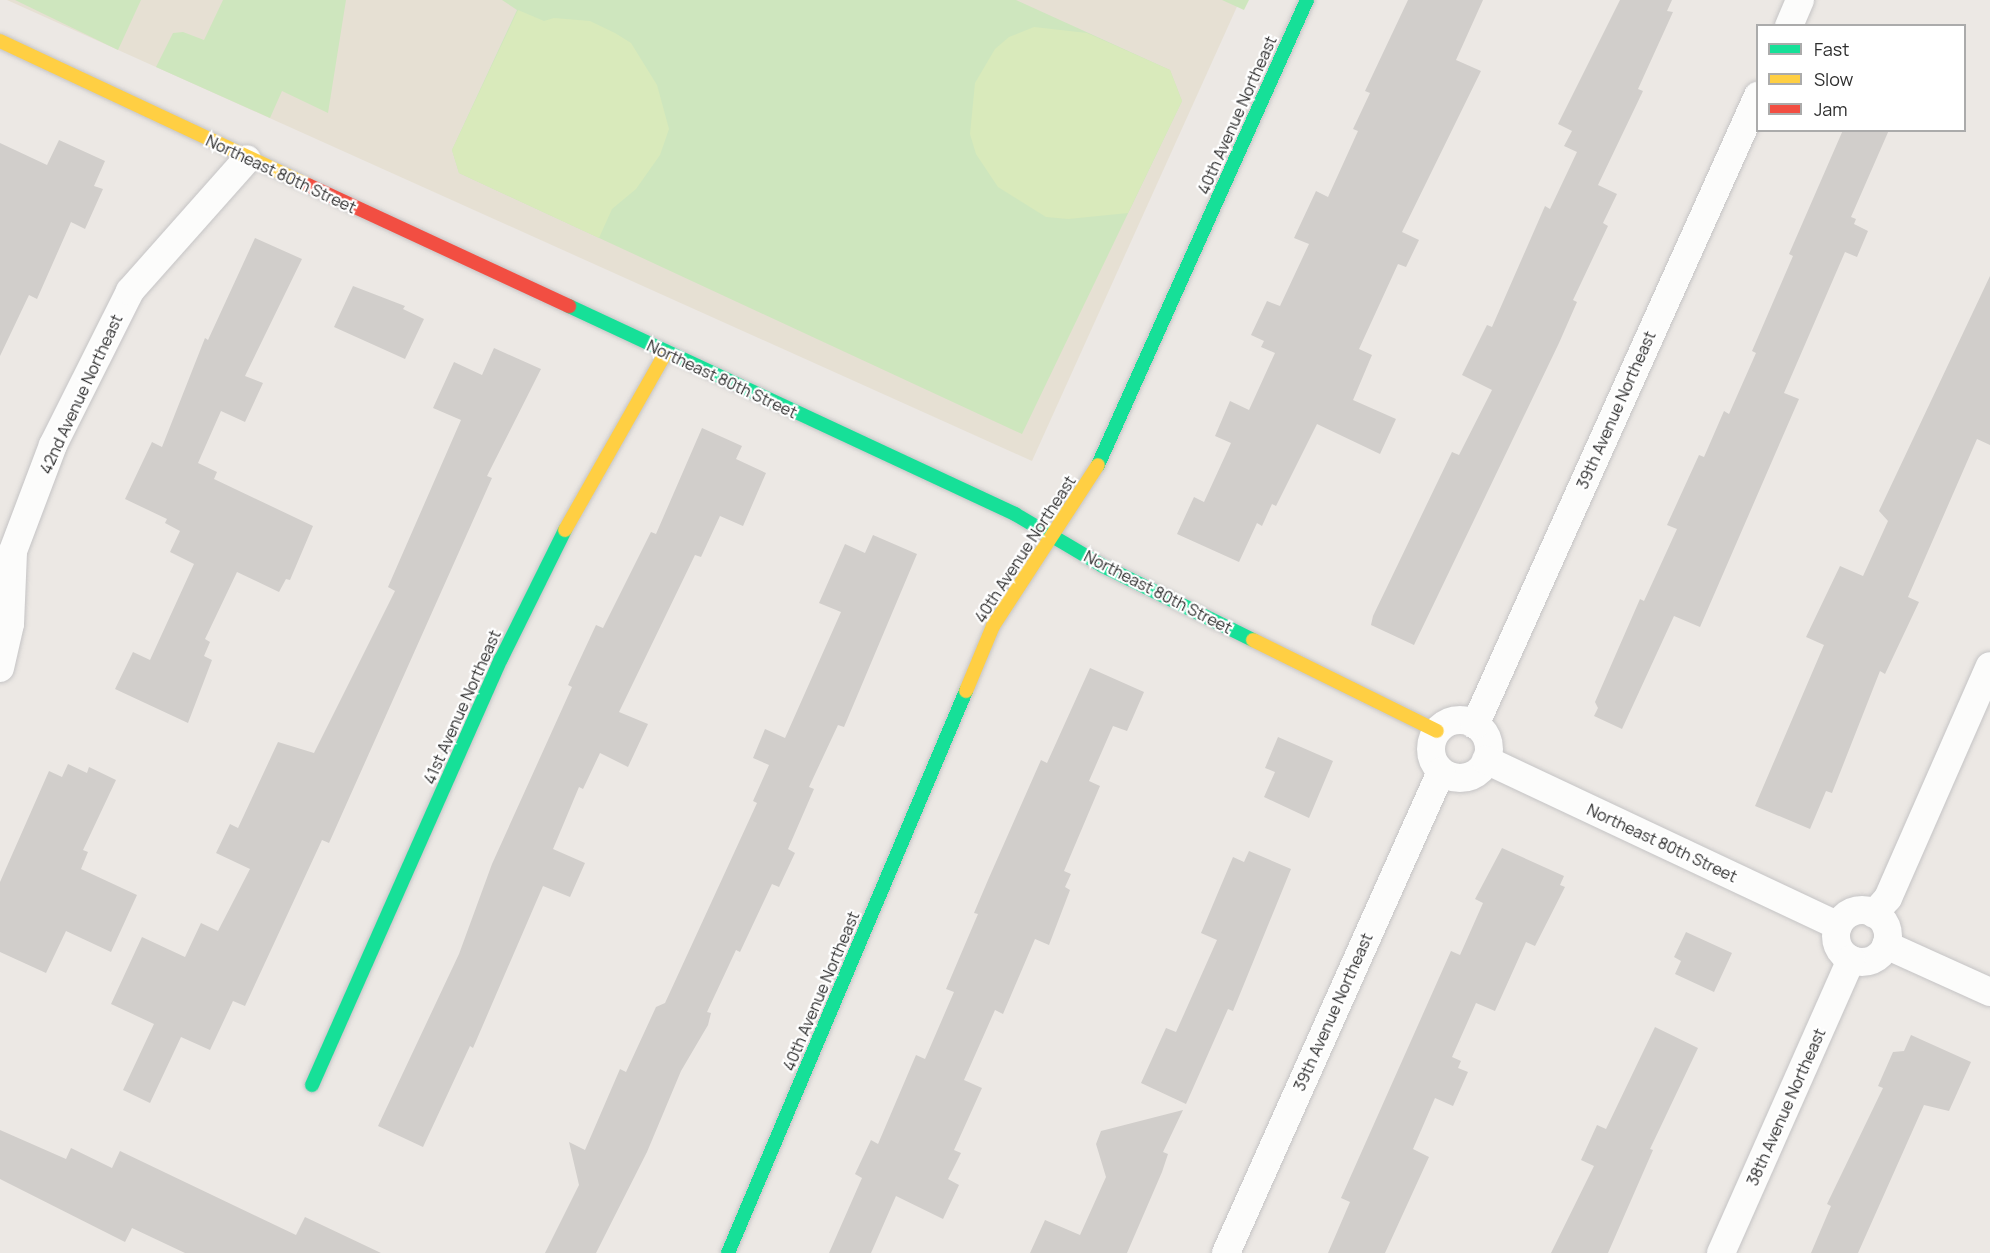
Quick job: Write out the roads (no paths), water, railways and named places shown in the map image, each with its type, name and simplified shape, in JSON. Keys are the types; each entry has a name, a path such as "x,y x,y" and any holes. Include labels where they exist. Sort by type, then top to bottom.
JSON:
{"street":[{"name":"40th Avenue Northeast","path":"728,1253 993,626 1096,469 1307,0"},
{"path":"1790,24 1800,0"},
{"name":"Northeast 80th Street","path":"0,41 246,159 1015,514 1103,566 1437,731"},
{"name":"39th Avenue Northeast","path":"1475,725 1756,100"},
{"name":"42nd Avenue Northeast","path":"0,668 10,624 14,551 53,445 130,291 246,159"},
{"name":"41st Avenue Northeast","path":"312,1085 501,659 561,537 665,354"},
{"path":"1874,914 1888,898 1990,666"},
{"path":"1457,720 1475,725 1487,738 1486,760 1470,776 1450,777 1441,772 1431,754 1437,731 1457,720"},
{"name":"Northeast 80th Street","path":"1486,760 1838,926"},
{"name":"39th Avenue Northeast","path":"1226,1253 1441,772"},
{"path":"1853,912 1874,914 1887,931 1886,945 1872,960 1851,960 1838,946 1838,926 1853,912"},
{"path":"1886,945 1990,992"},
{"name":"38th Avenue Northeast","path":"1721,1253 1851,960"}]}
